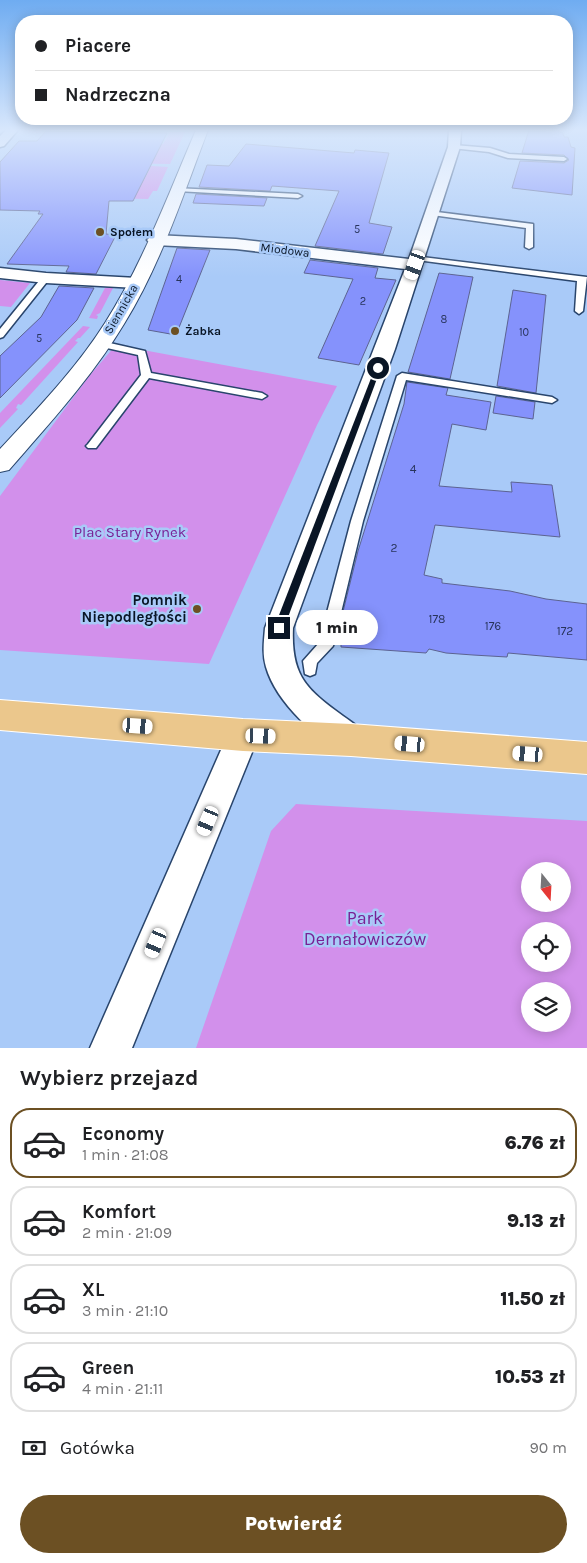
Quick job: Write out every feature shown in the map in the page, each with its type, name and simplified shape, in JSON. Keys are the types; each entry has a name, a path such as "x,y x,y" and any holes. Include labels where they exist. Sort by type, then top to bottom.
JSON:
{"main road":[{"name":"Siennicka","path":"0,464 62,395 114,324 136,283 181,179"},
{"path":"0,715 243,735 351,740 587,758"}],"street":[{"path":"351,740 301,702 293,693 279,661 277,638 279,628 416,261 442,179"},
{"name":"Miodowa","path":"155,240 236,244 416,261"},
{"path":"0,273 46,278 136,283"},
{"path":"112,1048 243,735"}],"lane":[{"path":"177,189 298,196"},
{"path":"432,213 530,226 529,247"},
{"path":"416,261 584,279 579,311"},
{"path":"0,335 46,278"},
{"path":"92,446 146,375 142,354 100,344"},
{"path":"146,375 262,396"},
{"path":"310,670 310,661 326,646 356,521 402,376 552,400"}],"green space":[{"path":"163,179 157,191 153,191 148,199 64,197 113,180"},
{"path":"0,280 30,283 11,307 0,306"},
{"path":"105,288 113,288 100,313 96,315 98,316 97,319 89,318"},
{"path":"83,326 90,327 75,341 78,342 21,405 18,404 16,408 18,409 0,428 0,413"},
{"name":"Plac Stary Rynek","path":"116,345 337,386 317,425 209,664 0,650 0,496 90,375"},
{"name":"Park Dernałowiczów","path":"296,804 587,821 587,1048 196,1048 271,831"}],"building":[{"path":"0,179 144,179 133,201 109,201 106,234 116,235 96,274 66,272 69,266 7,264 43,214 38,214 40,211 0,210"},
{"path":"202,179 382,179 369,223 392,227 383,254 315,246 339,191 272,186 270,191 199,187"},
{"path":"515,179 573,179 572,195 512,188"},
{"path":"196,194 267,198 264,206 193,203"},
{"path":"177,248 210,250 176,335 148,330"},
{"path":"310,260 378,268 375,278 396,280 359,365 318,358 353,279 304,273"},
{"path":"439,273 473,277 450,379 408,372"},
{"path":"59,286 94,288 77,320 0,398 0,356 41,317"},
{"path":"513,290 546,295 536,393 497,386"},
{"path":"407,382 448,388 446,395 491,402 486,430 452,424 439,486 512,492 511,482 552,485 560,537 435,525 424,575 442,579 442,583 510,591 546,599 587,604 587,660 508,653 507,657 446,653 429,649 426,653 341,647 341,637 337,636 358,551 404,404"},
{"path":"496,396 535,402 533,419 493,413"}],"place":[{"name":"Społem","path":"100,232"},
{"name":"Żabka","path":"175,331"},
{"name":"Pomnik Niepodległości","path":"197,609"}],"route":[{"path":"279,628 378,368"}]}
